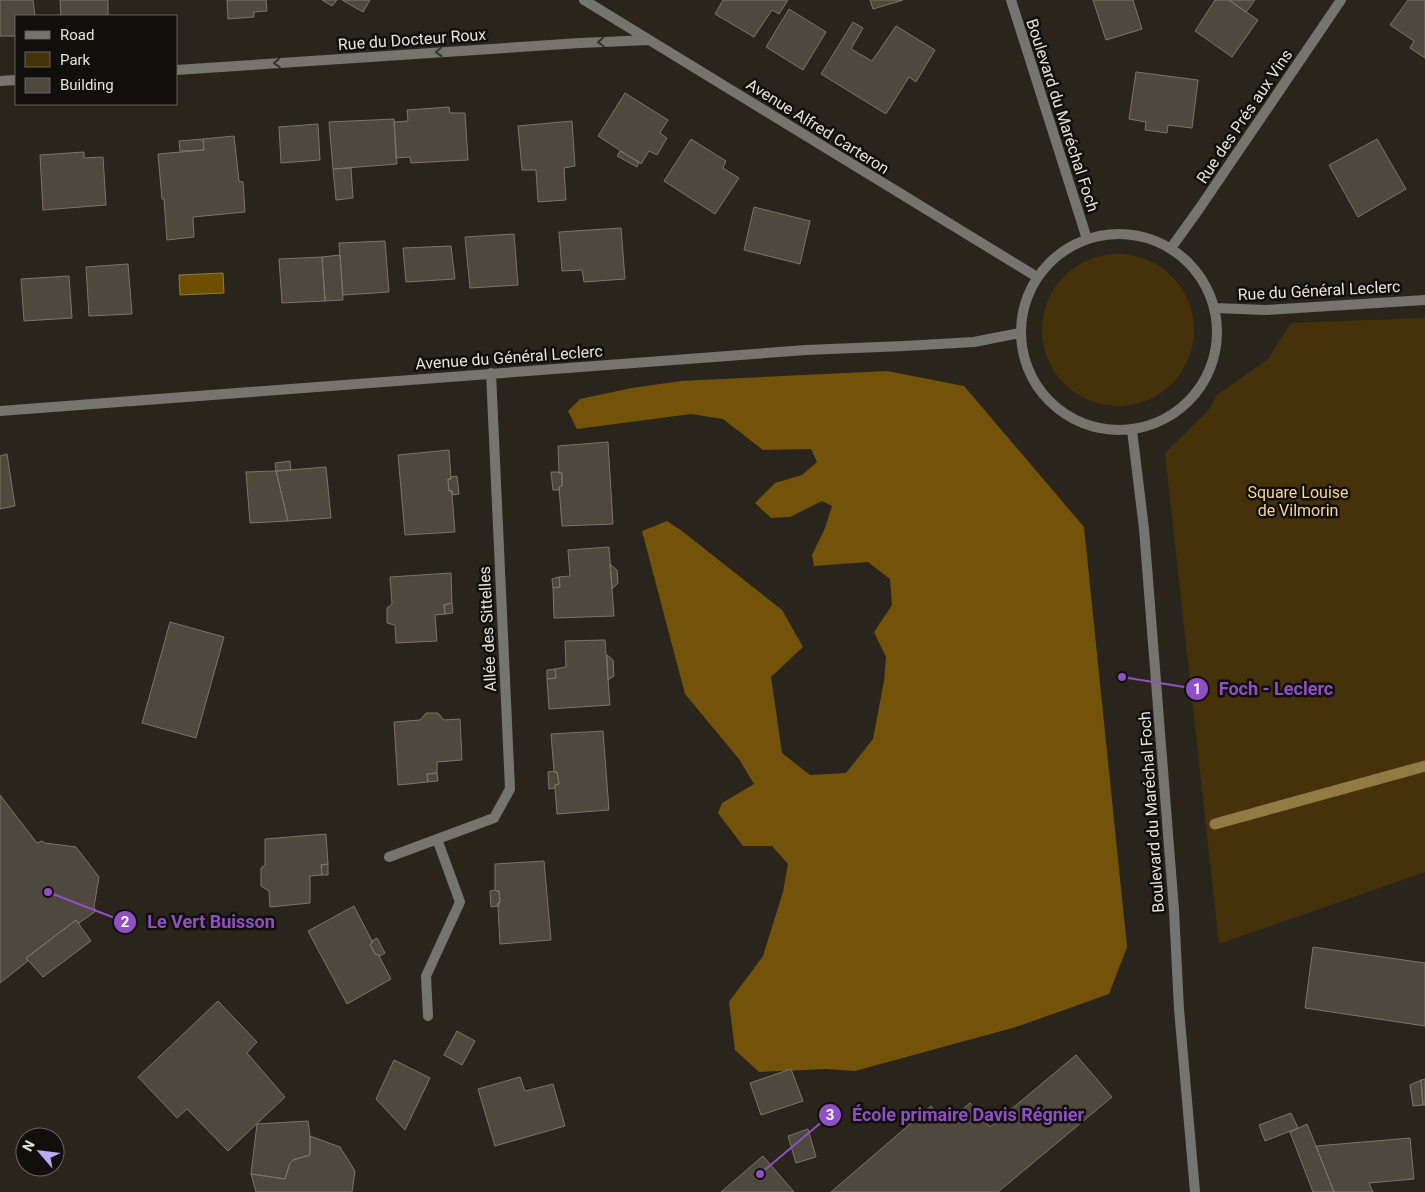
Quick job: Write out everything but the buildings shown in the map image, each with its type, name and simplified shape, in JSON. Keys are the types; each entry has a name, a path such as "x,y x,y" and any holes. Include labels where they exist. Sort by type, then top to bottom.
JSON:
{"street":[{"name":"Avenue Alfred Carteron","path":"584,0 1037,277"},
{"name":"Boulevard du Maréchal Foch","path":"1011,0 1087,239"},
{"name":"Rue des Prés aux Vins","path":"1171,248 1341,0"},
{"name":"Rue du Docteur Roux","path":"178,70 650,40"},
{"path":"0,81 15,80"},
{"path":"1115,233 1144,236 1171,248 1190,264 1201,278 1206,285 1215,308 1215,357 1192,399 1164,420 1132,430 1099,428 1068,416 1043,395 1026,366 1020,333 1024,304 1037,277 1059,254 1087,239 1115,233"},
{"name":"Rue du Général Leclerc","path":"1215,308 1266,310 1425,300"},
{"name":"Avenue du Général Leclerc","path":"0,411 806,350 974,342 1020,333"},
{"name":"Allée des Sittelles","path":"389,857 494,818 510,789 491,373"},
{"name":"Boulevard du Maréchal Foch","path":"1132,430 1144,529 1174,910 1179,1009 1195,1192"},
{"path":"428,1016 426,976 460,902 437,839"}],"green space":[{"path":"1118,254 1147,260 1160,267 1171,277 1181,288 1188,301 1194,330 1188,359 1181,372 1171,383 1160,393 1147,400 1118,406 1089,400 1076,393 1065,383 1055,372 1048,359 1042,330 1048,301 1055,288 1065,277 1076,267 1089,260"},
{"name":"Square Louise de Vilmorin","path":"1425,318 1425,872 1219,944 1165,453 1208,411 1217,395 1268,359 1291,323"}],"shaded area":[{"path":"223,273 224,293 180,295 179,275"},
{"path":"887,371 964,386 1084,527 1127,947 1109,994 1016,1027 855,1071 827,1069 759,1072 735,1050 729,1002 763,956 783,892 788,864 772,846 743,846 718,813 722,803 754,784 739,759 685,694 642,531 667,521 782,610 803,647 771,677 782,753 810,775 846,773 873,739 884,681 886,657 874,632 892,605 890,579 868,562 814,566 812,555 825,528 832,506 822,501 790,517 771,518 755,503 775,483 802,475 817,462 811,449 763,450 723,419 691,414 577,429 568,411 580,399 632,388 681,381"}],"waterway":[{"path":"1215,824 1425,766"}],"place":[{"name":"Foch - Leclerc","path":"1122,677"},
{"name":"Le Vert Buisson","path":"48,892"},
{"name":"École primaire Davis Régnier","path":"760,1174"}]}
